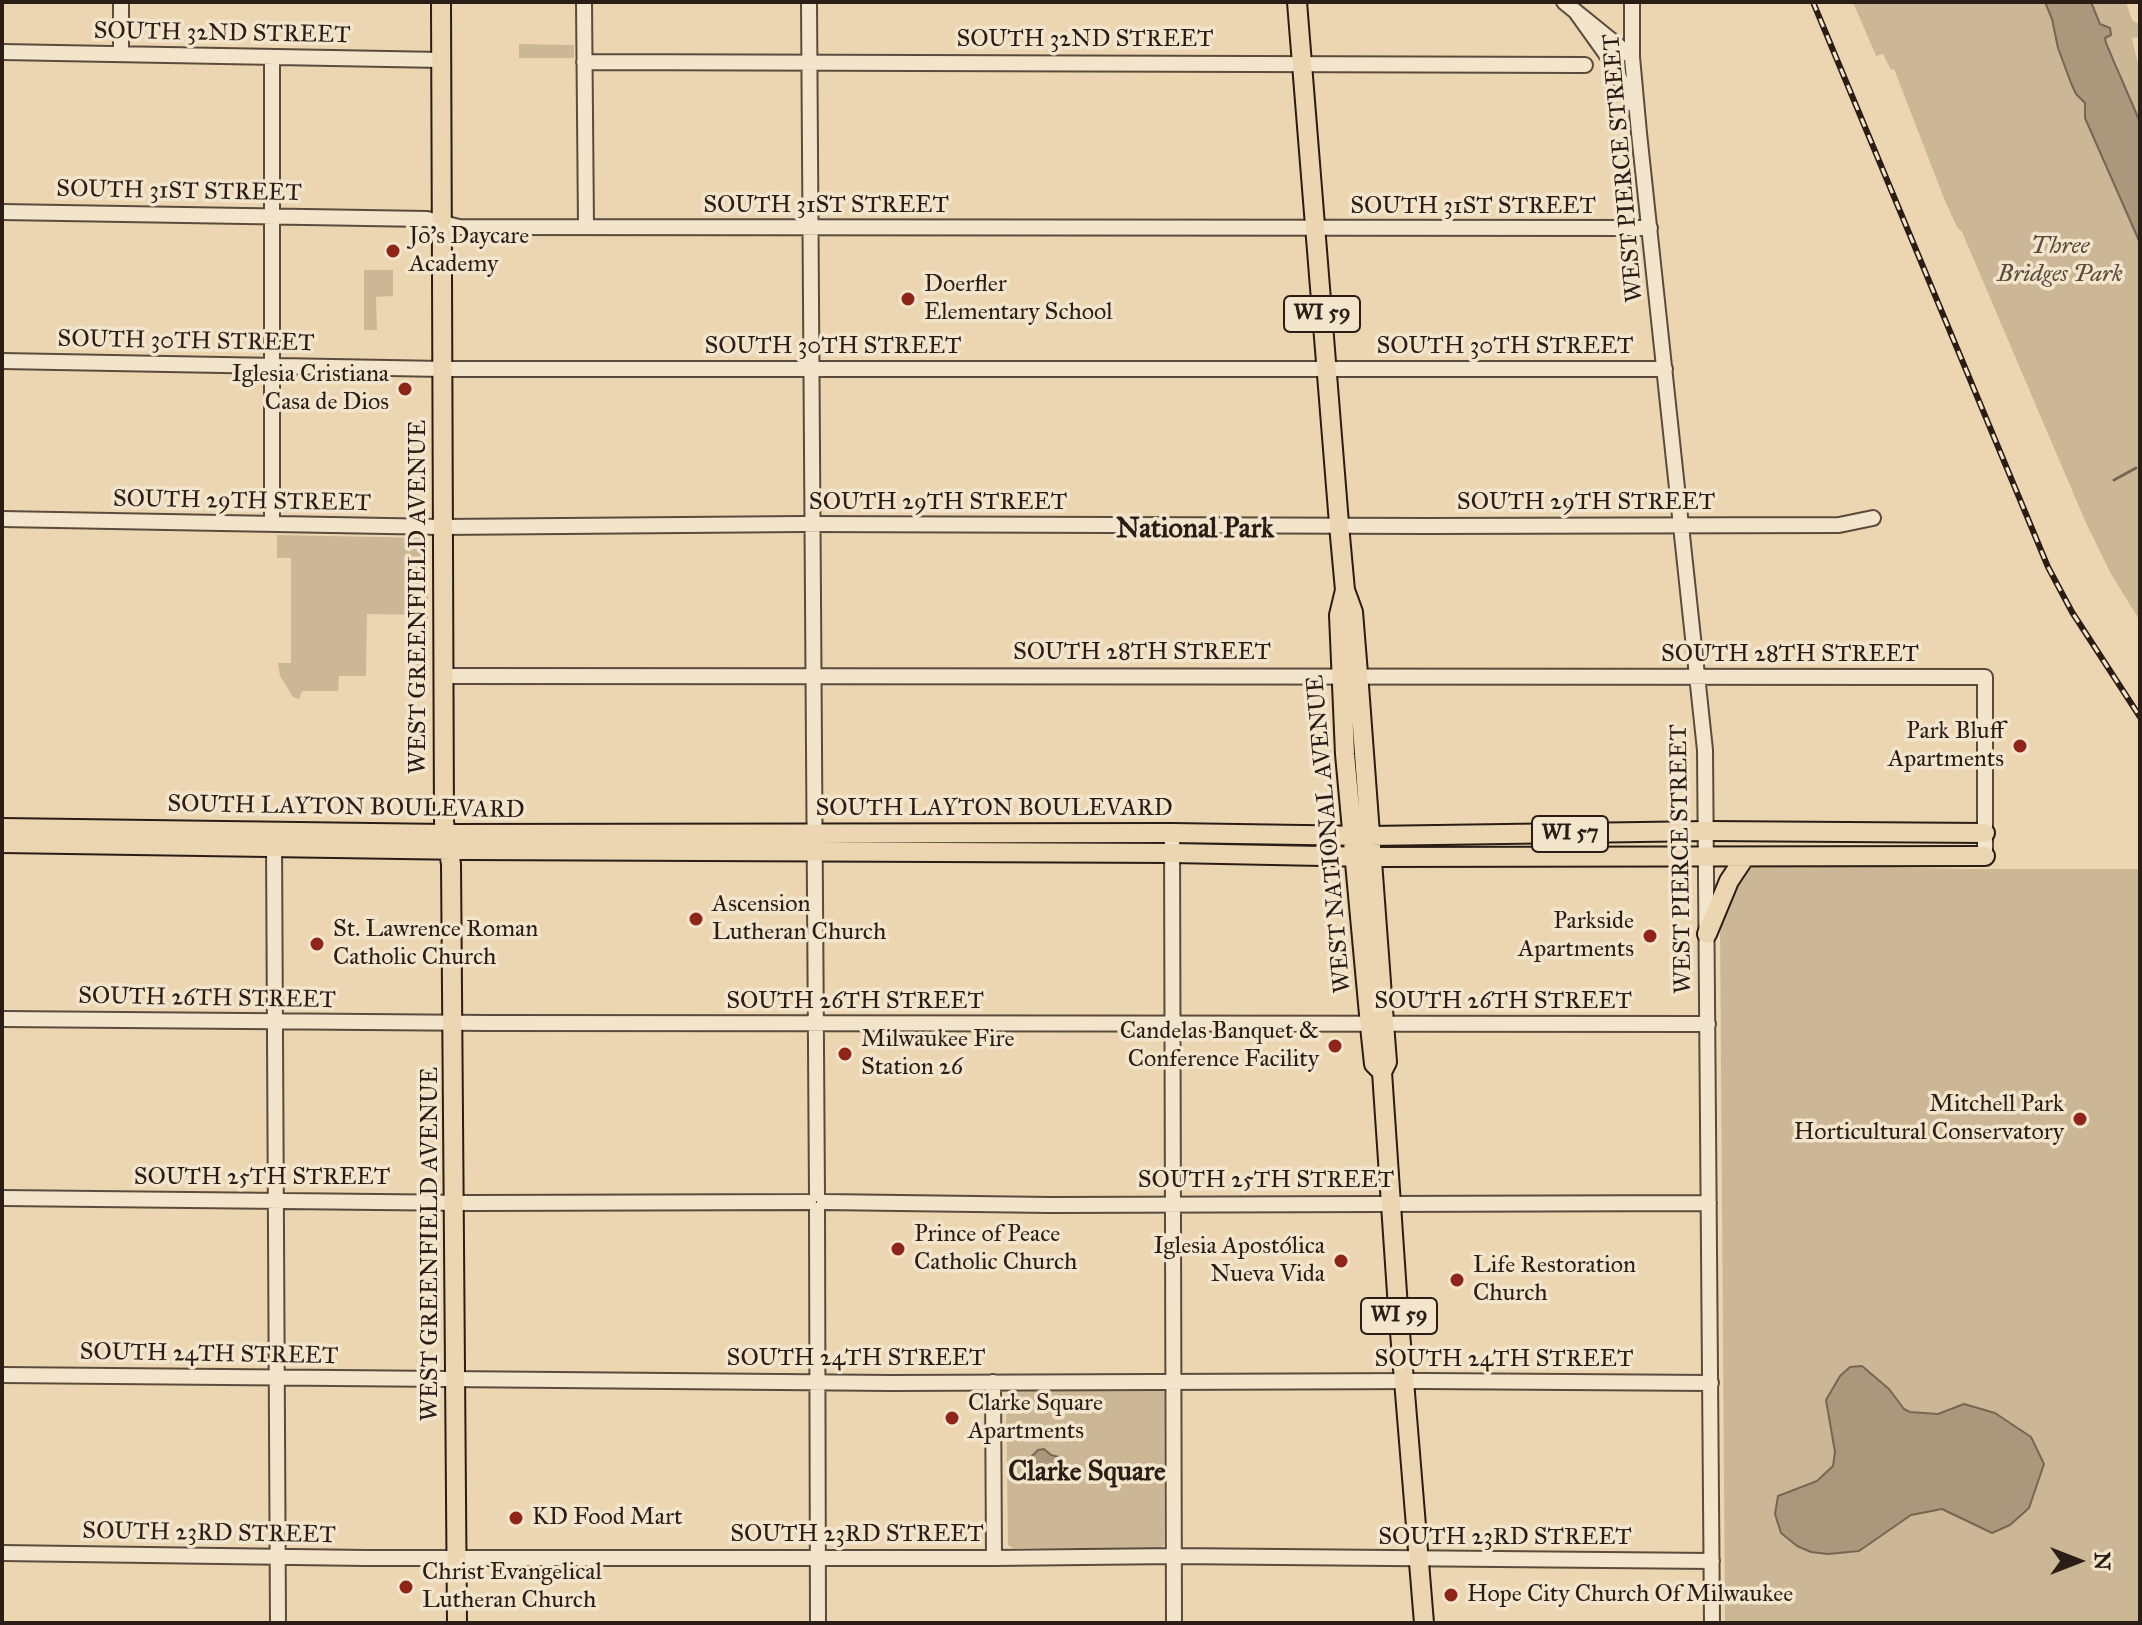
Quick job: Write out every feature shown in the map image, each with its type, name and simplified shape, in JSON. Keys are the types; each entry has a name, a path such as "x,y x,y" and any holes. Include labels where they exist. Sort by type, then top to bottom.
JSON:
{"main road":[{"name":"WEST GREENFIELD AVENUE","path":"441,2 442,527 453,1023 457,1623"},
{"name":"WEST NATIONAL AVENUE","path":"1297,2 1339,525 1345,590 1353,612 1350,676 1377,1025 1374,1064 1382,1072 1424,1623"},
{"name":"SOUTH LAYTON BOULEVARD","path":"2,828 274,839 815,853 1172,853 1363,857 1985,856"},
{"name":"SOUTH LAYTON BOULEVARD","path":"448,842 815,832 1361,835 1708,831 1985,833"},
{"path":"1479,857 1484,842 1515,840 1534,834"},
{"name":"SOUTH LAYTON BOULEVARD","path":"2,843 274,839"},
{"path":"1707,934 1729,881 1745,857"}],"street":[{"path":"121,2 121,53"},
{"path":"584,2 586,227"},
{"path":"809,2 818,1623"},
{"path":"1564,2 1632,57"},
{"name":"WEST PIERCE STREET","path":"1632,2 1632,57 1705,750 1712,1623"},
{"path":"1576,12 1611,61 1638,117"},
{"name":"SOUTH 32ND STREET","path":"2,52 442,60"},
{"path":"272,58 272,524"},
{"name":"SOUTH 32ND STREET","path":"584,62 1585,65"},
{"name":"SOUTH 31ST STREET","path":"2,212 427,219 459,227 1650,228"},
{"name":"SOUTH 30TH STREET","path":"2,361 443,369 1665,369"},
{"name":"SOUTH 29TH STREET","path":"2,519 442,527 813,524 1839,525 1873,518"},
{"name":"SOUTH 28TH STREET","path":"444,676 1985,677 1985,833"},
{"path":"1172,833 1174,1623"},
{"path":"1985,833 1985,856"},
{"path":"274,839 278,1623"},
{"name":"SOUTH 26TH STREET","path":"2,1019 453,1023 1708,1024"},
{"name":"SOUTH 25TH STREET","path":"2,1198 455,1202 1709,1203"},
{"name":"SOUTH 24TH STREET","path":"2,1375 817,1382 1711,1383"},
{"path":"993,1382 994,1558"},
{"name":"SOUTH 23RD STREET","path":"2,1553 457,1558 1174,1556 1712,1561"}],"green space":[{"name":"Three Bridges Park","path":"1853,2 2045,2 2071,83 2085,103 2085,119 2140,243 2140,621 2111,574 2086,523 1962,232 1945,201 1894,69 1891,70 1883,54 1876,56"},
{"path":"2091,2 2126,2 2132,20 2140,25 2140,37 2132,38 2140,72 2140,122 2129,102"},
{"path":"519,44 574,45 574,58 519,58"},
{"path":"364,270 393,270 393,296 376,297 377,330 364,330"},
{"path":"277,535 428,538 428,670 420,669 411,658 411,649 423,649 424,615 367,614 366,676 339,676 338,691 302,691 299,699 293,697 280,676 278,663 291,663 291,558 277,558"},
{"path":"1751,863 1965,869 2140,869 2140,1623 1725,1623 1720,925 1741,868"},
{"path":"1012,1388 1158,1388 1164,1392 1164,1545 1159,1548 1013,1548 1008,1545 1006,1395"}],"shaded area":[{"path":"2045,2 2091,2 2100,24 2110,28 2111,35 2105,38 2106,43 2140,122 2140,243 2085,118 2085,103 2071,83"},
{"path":"1862,1366 1910,1412 1938,1414 1964,1404 1995,1413 2031,1437 2044,1464 2029,1508 2010,1525 1992,1533 1942,1509 1911,1515 1859,1551 1811,1552 1797,1546 1781,1533 1775,1514 1778,1496 1817,1481 1833,1466 1835,1452 1826,1400 1840,1376 1850,1367"},
{"path":"1044,1449 1051,1455 1063,1458 1062,1467 1035,1466 1032,1456"}],"waterway":[{"path":"2114,480 2136,468"}],"railway":[{"path":"1813,2 2048,567 2072,612 2140,717"}],"place":[{"name":"Jo's Daycare Academy","path":"393,251"},
{"name":"Doerfler Elementary School","path":"908,299"},
{"name":"Iglesia Cristiana Casa de Dios","path":"405,389"},
{"name":"Park Bluff Apartments","path":"2020,746"},
{"name":"Ascension Lutheran Church","path":"696,919"},
{"name":"Parkside Apartments","path":"1650,936"},
{"name":"St. Lawrence Roman Catholic Church","path":"317,944"},
{"name":"Candelas Banquet & Conference Facility","path":"1335,1046"},
{"name":"Milwaukee Fire Station 26","path":"845,1054"},
{"name":"Mitchell Park Horticultural Conservatory","path":"2080,1119"},
{"name":"Prince of Peace Catholic Church","path":"898,1249"},
{"name":"Iglesia Apostólica Nueva Vida","path":"1341,1261"},
{"name":"Life Restoration Church","path":"1457,1280"},
{"name":"Clarke Square Apartments","path":"952,1418"},
{"name":"KD Food Mart","path":"516,1518"},
{"name":"Christ Evangelical Lutheran Church","path":"406,1587"},
{"name":"Hope City Church Of Milwaukee","path":"1451,1595"}],"district":[{"name":"National Park","path":"1195,530"},
{"name":"Clarke Square","path":"1087,1473"}]}
